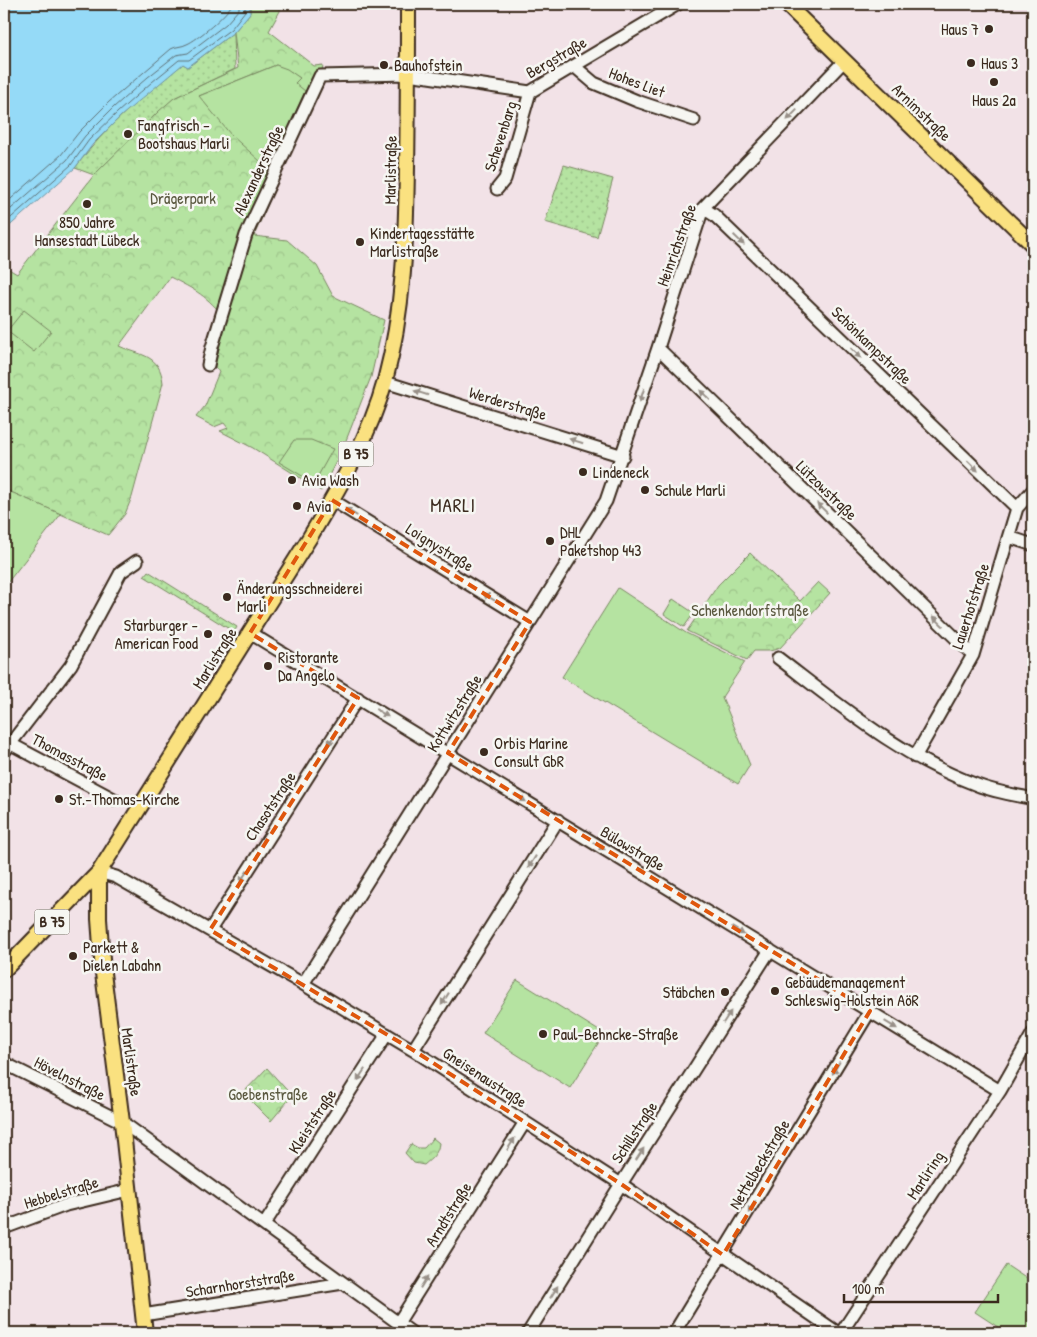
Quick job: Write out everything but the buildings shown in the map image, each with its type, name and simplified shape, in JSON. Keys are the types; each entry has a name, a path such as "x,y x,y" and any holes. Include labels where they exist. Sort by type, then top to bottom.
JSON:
{"main road":[{"name":"Marlistraße","path":"145,1333 122,1122 103,974 99,919 99,872 332,500 356,454 385,382 401,304 406,245 408,4"},
{"name":"Arnimstraße","path":"786,4 1033,245"},
{"name":"B 75","path":"4,970 99,872"}],"street":[{"name":"Bergstraße","path":"408,74 530,92 678,4"},
{"name":"Heinrichstraße","path":"622,456 703,208 844,61"},
{"name":"Hohes Liet","path":"574,66 594,83 637,101 694,120"},
{"name":"Alexanderstraße","path":"208,365 246,235 320,76 408,74"},
{"name":"Schevenbarg","path":"497,189 505,179 530,92"},
{"name":"Schönkampstraße","path":"703,208 714,215 1017,508"},
{"name":"Lützowstraße","path":"658,348 973,655"},
{"name":"Werderstraße","path":"385,382 622,456"},
{"name":"Kottwitzstraße","path":"303,984 606,501 622,456"},
{"name":"Lauerhofstraße","path":"915,757 973,655 1017,508 1033,490"},
{"name":"Loignystraße","path":"332,500 530,622"},
{"path":"1009,537 1033,545"},
{"path":"7,748 71,665 121,572 136,561"},
{"name":"Bülowstraße","path":"250,633 1000,1090"},
{"path":"778,658 870,728 915,757 976,785 1033,799"},
{"name":"Chasotstraße","path":"210,930 358,698"},
{"name":"Thomasstraße","path":"7,748 114,798"},
{"path":"412,1050 558,820"},
{"name":"Gneisenaustraße","path":"99,872 121,880 210,930 387,1034 621,1184 839,1333"},
{"name":"Schillstraße","path":"528,1333 770,950"},
{"name":"Nettelbeckstraße","path":"674,1333 870,1011"},
{"name":"Marliring","path":"839,1333 1000,1090 1033,1033"},
{"name":"Kleiststraße","path":"264,1225 387,1034"},
{"name":"Hövelnstraße","path":"4,1063 122,1122"},
{"path":"122,1122 412,1333"},
{"name":"Arndtstraße","path":"398,1323 525,1122"},
{"name":"Hebbelstraße","path":"4,1228 66,1205 129,1190"},
{"name":"Scharnhorststraße","path":"143,1315 343,1283"}],"highlighted area":[{"path":"332,500 530,622 448,753 870,1011 723,1255 621,1184 413,1050 210,930 358,698 250,633"}],"green space":[{"name":"Drägerpark","path":"250,4 280,4 280,11 269,31 314,66 323,65 320,84 254,236 287,240 317,266 333,296 384,320 371,377 343,448 321,491 253,448 220,431 228,428 224,423 214,427 196,417 205,406 219,372 215,367 225,319 200,294 170,277 119,346 142,354 154,361 161,373 163,383 132,497 125,514 108,535 4,489 4,272 7,268 17,274 94,175 159,111 174,98 238,68 234,32 250,13","holes":["276,65 300,78 295,83 199,96"]},
{"path":"234,32 235,69 174,98 94,175 75,168 112,125 153,88 183,64 188,67"},
{"path":"276,65 287,69 300,78 295,83 305,91 270,170 231,135 199,96"},
{"path":"564,165 613,179 597,237 545,222"},
{"path":"24,310 51,331 34,352 7,331"},
{"path":"294,440 311,440 333,449 314,483 279,462"},
{"path":"4,489 61,514 4,587"},
{"name":"Schenkendorfstraße","path":"750,553 800,601 818,582 830,593 780,648 770,651 754,651 747,660 687,631 718,585"},
{"path":"148,571 237,627 234,632 144,576"},
{"path":"618,588 686,633 745,662 722,697 750,765 738,784 562,677"},
{"path":"673,599 694,613 684,627 664,614"},
{"name":"Paul-Behncke-Straße","path":"517,980 604,1034 570,1088 483,1033"},
{"name":"Goebenstraße","path":"267,1068 292,1096 271,1121 243,1093"},
{"path":"433,1138 439,1143 437,1150 434,1156 424,1165 414,1163 405,1153 411,1144 418,1148 424,1148"},
{"path":"1006,1265 1033,1283 1033,1333 1007,1333 975,1312"}],"water":[{"path":"4,4 250,4 250,13 234,32 188,67 183,64 121,116 93,144 75,168 4,231"}],"place":[{"name":"Haus 7","path":"989,29"},
{"name":"Haus 3","path":"971,63"},
{"name":"Bauhofstein","path":"384,65"},
{"name":"Haus 2a","path":"994,82"},
{"name":"Fangfrisch – Bootshaus Marli","path":"128,134"},
{"name":"850 Jahre Hansestadt Lübeck","path":"87,204"},
{"name":"Kindertagesstätte Marlistraße","path":"360,242"},
{"name":"Lindeneck","path":"583,472"},
{"name":"Avia Wash","path":"292,480"},
{"name":"Schule Marli","path":"645,490"},
{"name":"Avia","path":"297,506"},
{"name":"DHL Paketshop 443","path":"550,541"},
{"name":"Änderungsschneiderei Marli","path":"227,597"},
{"name":"Starburger - American Food","path":"208,634"},
{"name":"Ristorante Da Angelo","path":"268,666"},
{"name":"Orbis Marine Consult GbR","path":"484,752"},
{"name":"St.-Thomas-Kirche","path":"59,799"},
{"name":"Parkett & Dielen Labahn","path":"73,956"},
{"name":"Gebäudemanagement Schleswig-Holstein AöR","path":"775,991"},
{"name":"Stäbchen","path":"725,992"},
{"name":"Paul-Behncke-Straße","path":"543,1034"}],"district":[{"name":"MARLI","path":"453,505"}]}
